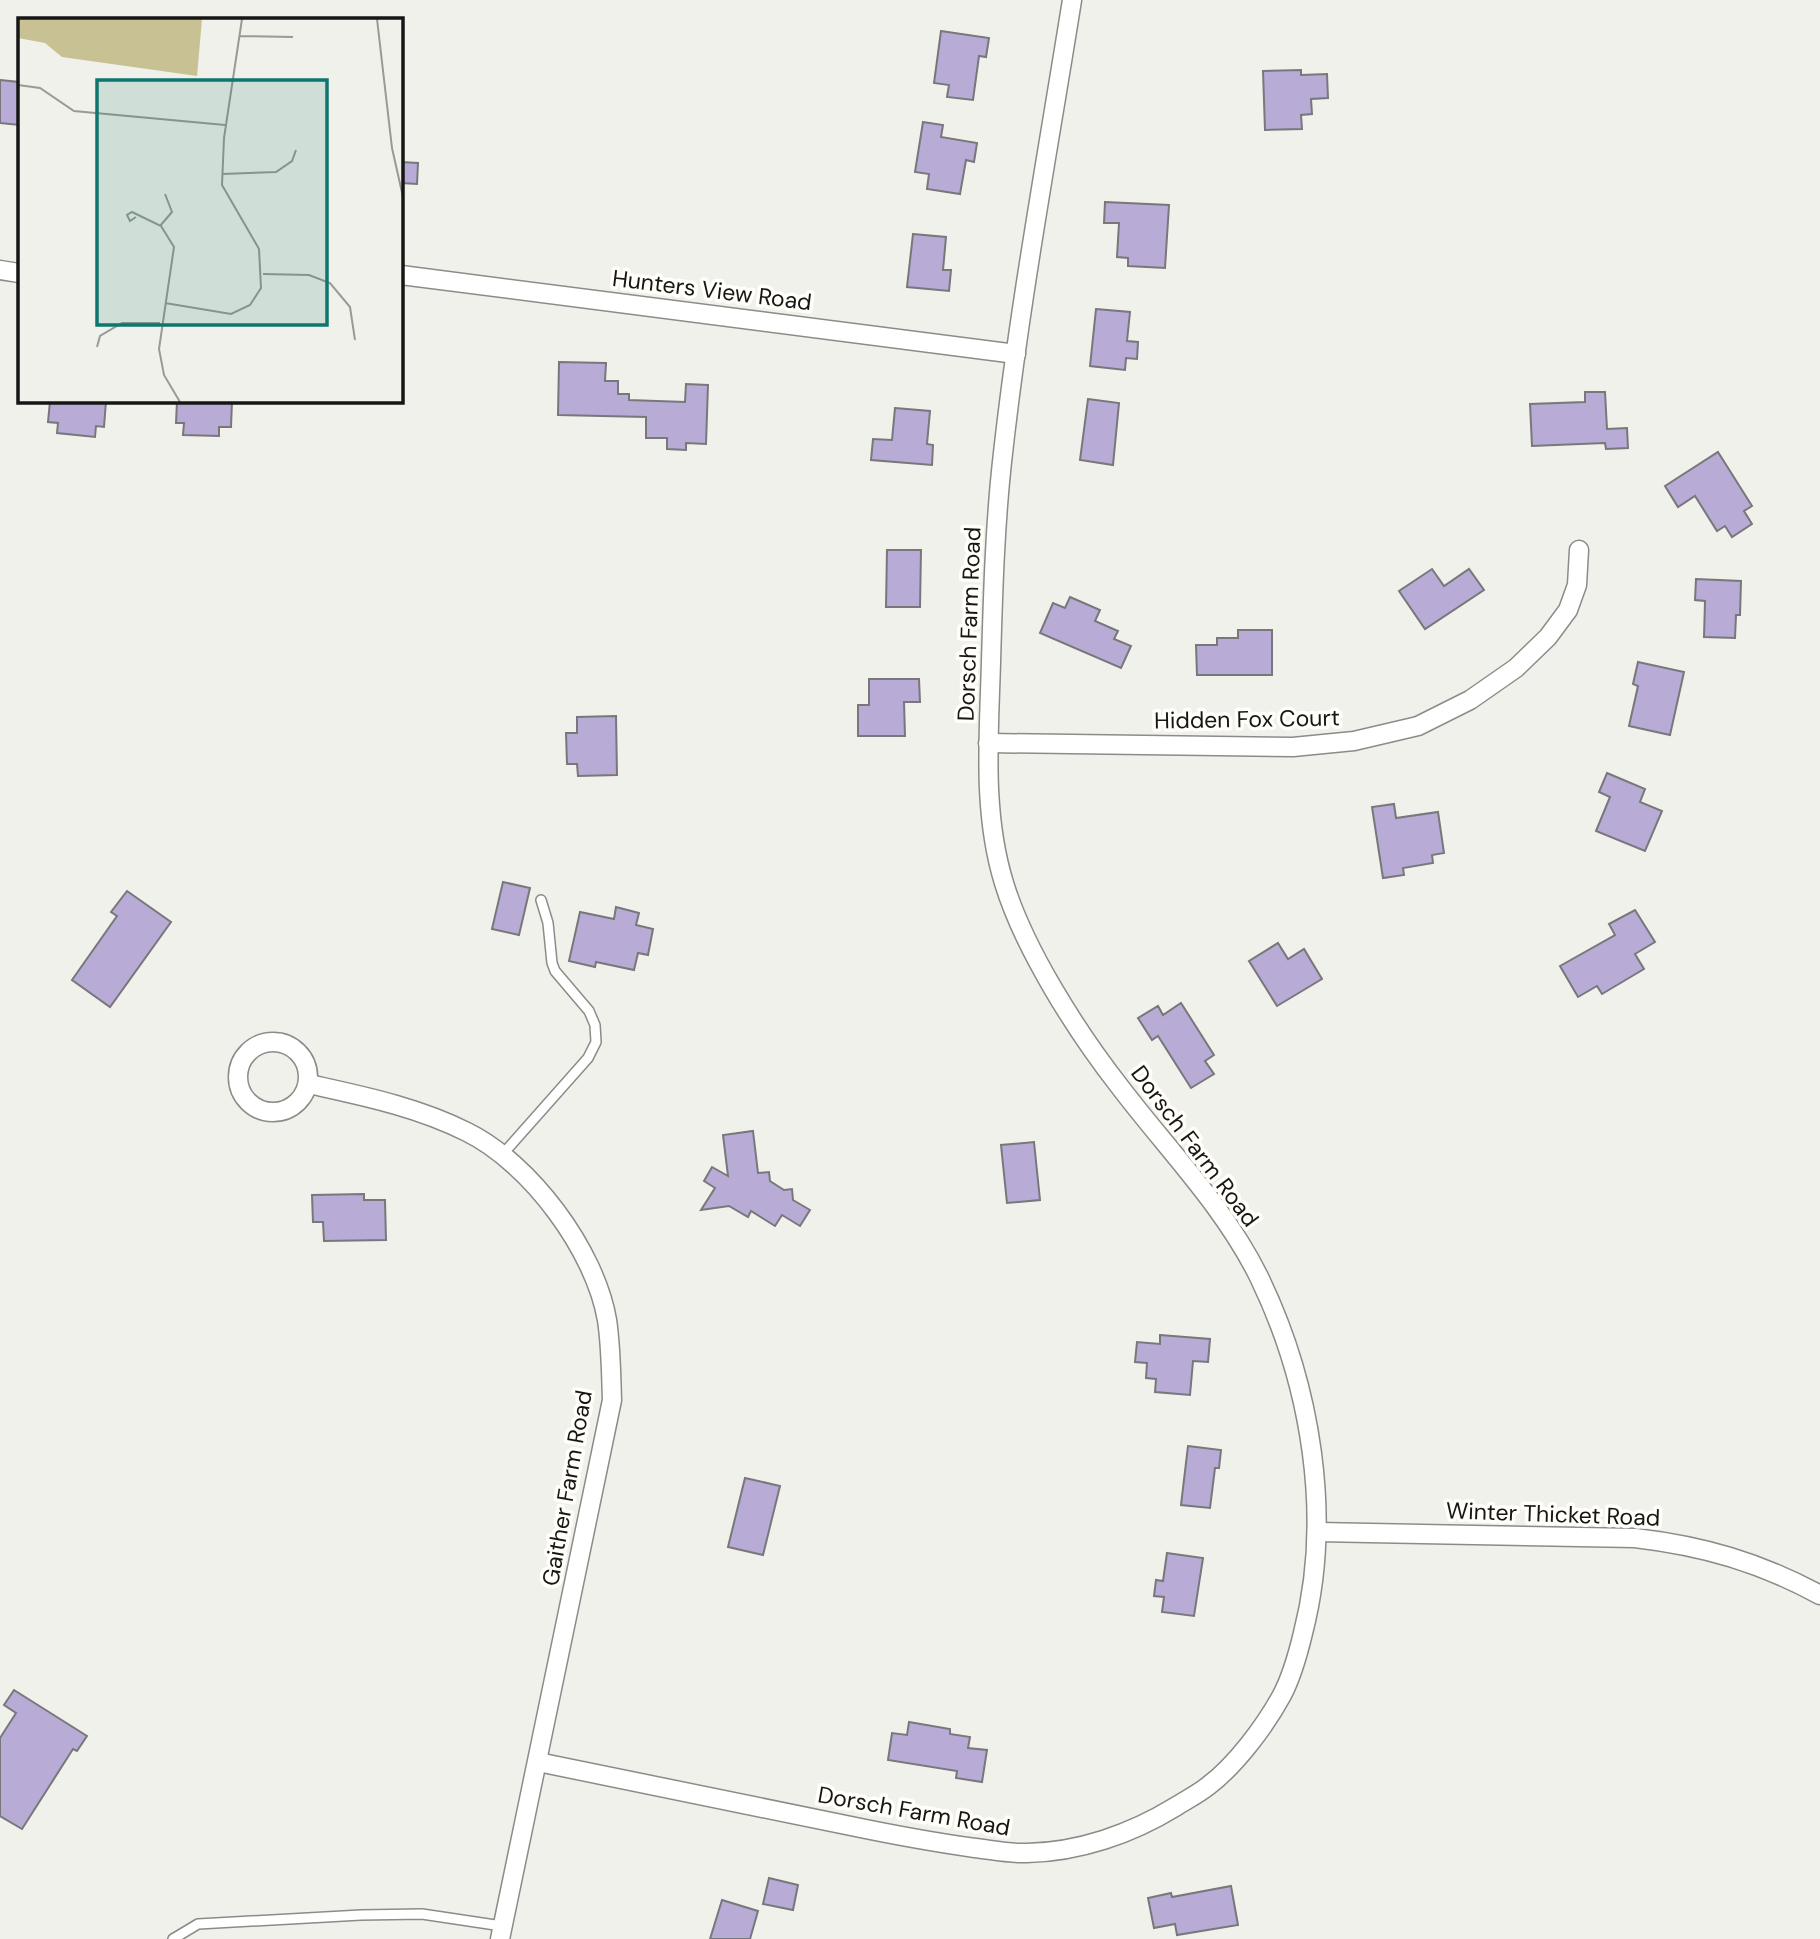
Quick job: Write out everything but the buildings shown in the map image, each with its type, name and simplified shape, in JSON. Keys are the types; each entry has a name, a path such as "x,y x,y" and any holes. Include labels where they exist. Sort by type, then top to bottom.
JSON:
{"street":[{"name":"Dorsch Farm Road","path":"538,1762 919,1840 1018,1854 1062,1851 1106,1839 1160,1816 1212,1783 1257,1734 1285,1690 1300,1648 1312,1601 1317,1532 1312,1464 1303,1403 1284,1338 1257,1273 1220,1213 1171,1148 1118,1085 1072,1018 1030,946 1004,884 992,828 988,743 994,563 1003,456 1016,354 1072,0"},
{"path":"0,270 18,273"},
{"name":"Hunters View Road","path":"402,275 1016,354"},
{"name":"Hidden Fox Court","path":"988,743 1293,747 1354,741 1418,726 1470,700 1516,668 1548,637 1568,610 1577,585 1579,550"},
{"path":"278,1041 295,1048 307,1063 309,1084 303,1098 294,1106 281,1112 264,1111 247,1102 239,1087 238,1069 245,1054 261,1043 278,1041"},
{"name":"Gaither Farm Road","path":"309,1084 429,1115 469,1133 502,1155 539,1187 567,1226 592,1273 607,1317 612,1400 501,1933"},
{"name":"Winter Thicket Road","path":"1317,1532 1659,1541 1724,1555 1765,1569 1820,1595"}],"lane":[{"path":"502,1155 588,1058 596,1042 595,1025 589,1011 555,971 548,923 541,900"},
{"path":"173,1939 198,1924 361,1915 422,1914 501,1933"}]}
